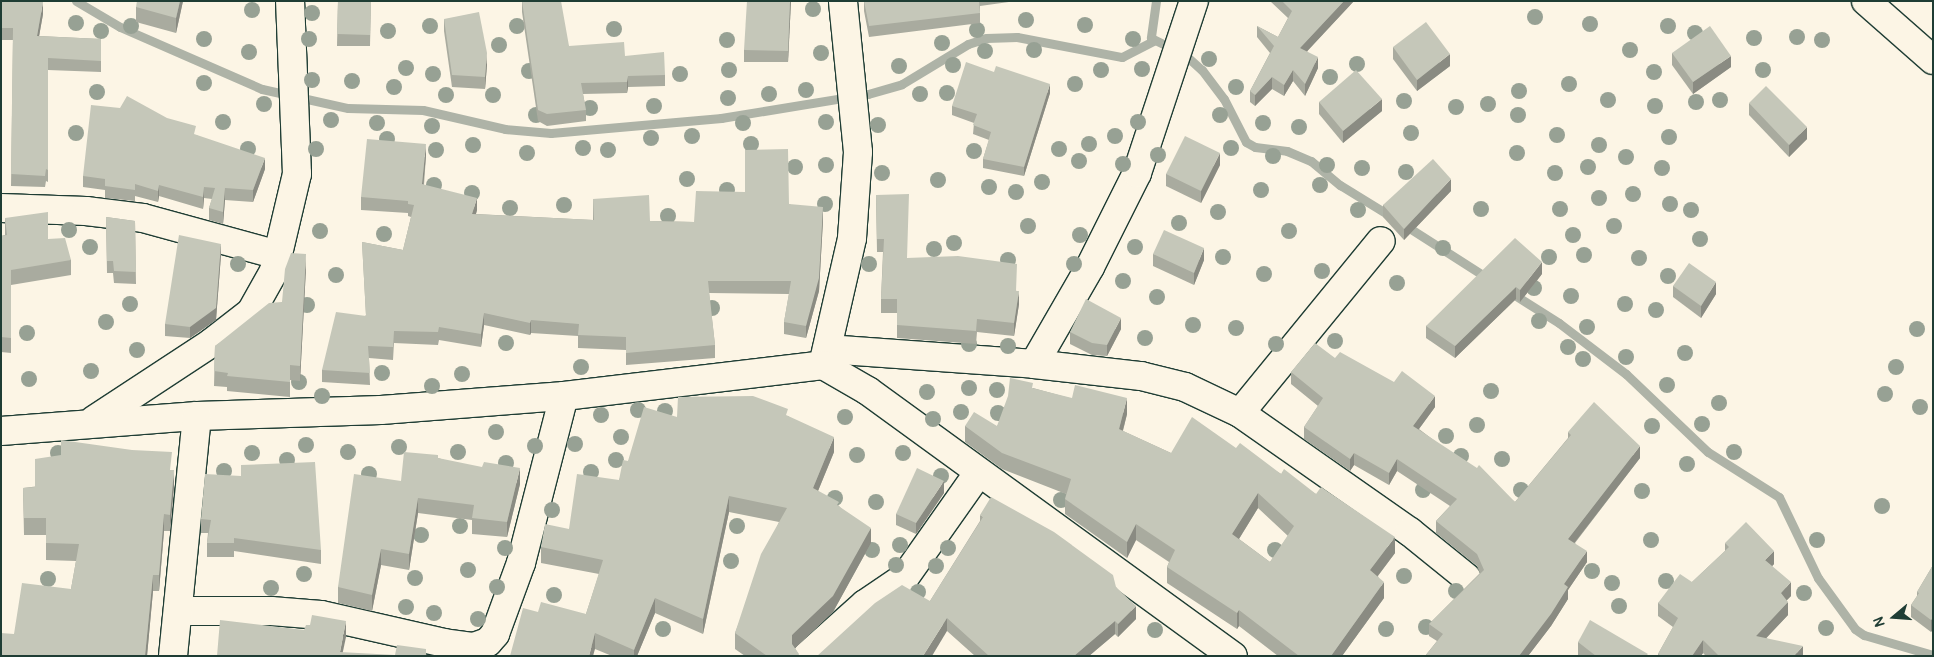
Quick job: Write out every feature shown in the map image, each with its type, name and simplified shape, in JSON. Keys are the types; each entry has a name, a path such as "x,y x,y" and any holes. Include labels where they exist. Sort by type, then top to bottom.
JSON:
{"street":[{"path":"91,422 211,343 251,312 274,271 297,174 290,1"},
{"path":"825,357 852,238 858,152 843,1"},
{"path":"1034,364 1090,267 1137,172 1194,1"},
{"path":"1866,1 1933,60"},
{"path":"1,208 86,210 143,218 278,255"},
{"path":"1240,413 1380,241"},
{"path":"825,357 979,472 1232,655"},
{"path":"1,432 91,422 197,416 381,410 564,396 825,357 1034,364 1141,376 1185,387 1240,413 1410,532 1467,578"},
{"path":"178,611 271,611 321,615 444,643 474,647 488,642 495,634 521,563 564,396"},
{"path":"173,656 197,416"},
{"path":"807,656 865,604 905,577 979,472"}],"building":[{"path":"1,1 43,2 37,36 101,39 101,61 48,58 48,170 46,169 45,176 11,174 13,28 1,28"},
{"path":"137,1 180,1 176,18 136,7"},
{"path":"338,1 371,1 370,35 337,34"},
{"path":"522,1 561,1 569,46 624,42 625,56 664,52 665,75 628,76 627,82 581,83 586,110 547,114 538,110"},
{"path":"747,1 790,1 788,51 744,50"},
{"path":"864,1 979,1 980,13 869,26"},
{"path":"1282,1 1344,1 1300,48 1318,57 1305,84 1293,70 1284,85 1272,77 1255,95 1250,91 1274,46 1257,26 1278,37 1292,11"},
{"path":"479,12 487,53 485,77 452,75 444,19"},
{"path":"1426,22 1450,54 1417,80 1393,47"},
{"path":"1710,26 1731,56 1693,82 1672,53"},
{"path":"966,62 994,72 996,66 1050,84 1024,167 983,159 991,132 973,125 977,114 952,106"},
{"path":"1356,70 1382,99 1343,131 1319,102"},
{"path":"1766,86 1807,127 1789,145 1749,103"},
{"path":"127,96 167,118 196,126 194,134 265,158 253,190 225,188 223,212 209,208 215,188 204,187 203,197 159,185 158,191 135,184 135,190 105,186 105,179 83,176 91,105 120,108"},
{"path":"1185,136 1220,153 1201,191 1166,174"},
{"path":"367,139 426,144 422,184 477,198 472,214 594,220 593,199 649,195 650,221 694,222 696,191 745,192 745,150 788,149 789,204 823,207 819,278 806,326 784,322 791,281 708,281 715,345 626,353 626,337 578,335 579,324 531,320 530,323 484,313 481,334 439,327 438,332 394,331 393,347 368,346 370,373 322,370 336,312 366,316 362,242 403,250 414,205 408,204 408,201 361,197"},
{"path":"1433,159 1451,179 1404,229 1383,205"},
{"path":"909,194 907,258 958,256 1017,264 1016,291 1019,291 1014,323 977,319 976,331 897,325 897,299 881,299 884,239 877,239 876,195"},
{"path":"48,212 48,239 65,238 71,260 11,270 11,338 1,337 1,236 7,235 5,218"},
{"path":"106,217 135,221 136,272 114,271 113,261 107,261"},
{"path":"1164,230 1204,248 1194,273 1153,254"},
{"path":"179,235 221,244 216,308 190,327 165,324"},
{"path":"1515,238 1542,262 1520,290 1516,287 1455,346 1426,326"},
{"path":"291,253 306,254 300,366 290,365 290,382 227,376 228,373 214,371 215,346 269,303 282,302 285,269"},
{"path":"1689,263 1716,282 1701,306 1673,286"},
{"path":"1086,299 1121,318 1107,345 1092,343 1070,332"},
{"path":"1315,343 1335,358 1340,352 1394,382 1402,371 1435,396 1413,426 1477,468 1479,465 1515,502 1571,435 1568,432 1594,402 1640,446 1568,539 1587,551 1564,584 1568,587 1551,614 1519,656 1425,656 1443,634 1429,624 1484,570 1477,554 1436,521 1457,499 1397,459 1389,473 1354,453 1350,459 1304,427 1323,398 1291,372"},
{"path":"1010,378 1033,383 1032,388 1072,398 1075,385 1127,398 1119,429 1171,453 1192,417 1236,448 1240,443 1281,474 1284,469 1316,494 1321,487 1395,537 1370,570 1384,582 1331,656 1299,656 1239,610 1237,613 1167,567 1175,550 1136,524 1127,542 1065,499 1071,479 1002,453 965,426 974,412 997,426 1008,396","holes":["1258,493 1294,526 1270,562 1232,534"]},
{"path":"753,396 788,409 786,415 834,437 813,488 839,502 837,505 871,528 833,596 792,635 792,644 799,654 798,656 767,656 735,633 761,554 787,508 729,496 703,619 655,598 634,650 595,633 589,656 510,656 523,608 538,612 541,602 586,614 603,560 541,547 545,524 569,529 577,474 619,480 623,460 628,461 644,407 677,417 678,397"},
{"path":"61,440 132,450 172,452 170,470 174,470 170,515 164,514 159,575 153,575 145,656 1,656 1,633 14,634 22,583 71,589 79,544 46,543 46,518 24,518 23,488 35,487 35,459 61,455"},
{"path":"404,452 438,455 438,458 482,467 484,462 520,468 507,522 472,518 474,505 418,498 409,554 381,549 372,595 338,587 354,474 401,481"},
{"path":"315,462 321,550 234,538 234,543 207,543 211,520 201,519 205,474 241,476 241,465"},
{"path":"917,468 944,481 916,523 896,514"},
{"path":"991,497 1054,532 1113,575 1116,587 1136,606 1118,624 1115,621 1074,656 989,656 947,618 923,656 817,656 875,603 902,585 930,601 983,517 980,515"},
{"path":"1746,522 1774,551 1765,560 1791,582 1781,593 1788,602 1756,636 1803,646 1794,656 1719,656 1703,640 1692,656 1661,656 1658,654 1678,618 1658,603 1680,574 1692,582 1729,547 1725,543"},
{"path":"1933,565 1933,618 1931,620 1911,605"},
{"path":"312,615 346,621 340,652 395,655 397,645 426,649 426,656 217,656 220,620 304,630 306,625 310,625"},
{"path":"1590,620 1648,654 1646,656 1596,656 1578,642"}],"waterway":[{"path":"76,1 120,27 262,89 348,108 423,110 505,129 551,133 721,118 868,94 902,84 968,44 986,38 1017,37 1122,57 1153,41"},
{"path":"1156,1 1151,38 1184,54 1202,70 1224,99 1246,142 1255,147 1287,151 1311,161 1340,185 1392,217"},
{"path":"1403,224 1489,279"},
{"path":"1513,294 1559,323 1626,374 1708,452 1779,497 1818,578 1855,629 1864,635 1933,655"}]}
